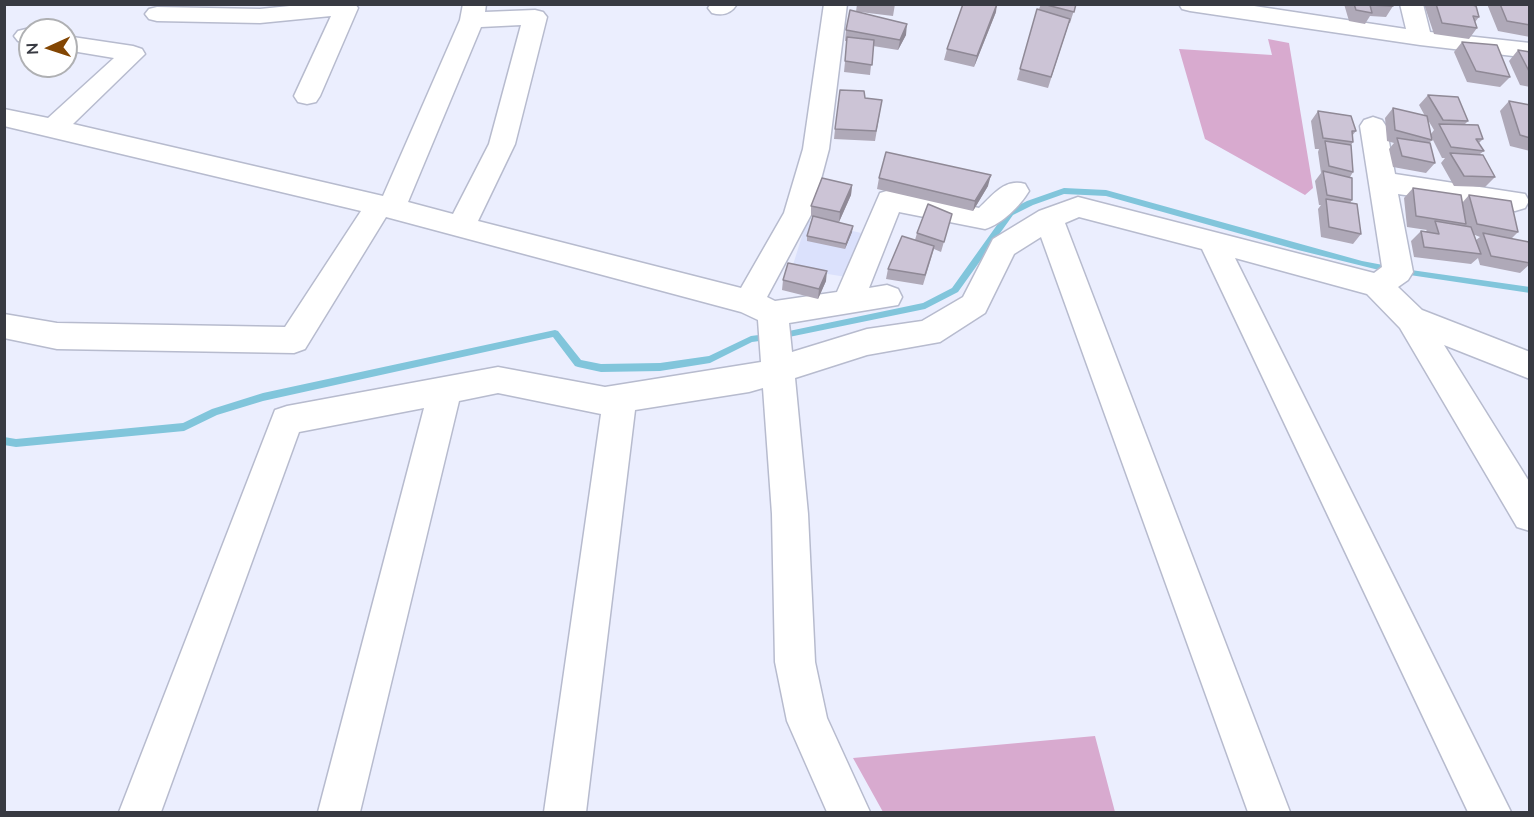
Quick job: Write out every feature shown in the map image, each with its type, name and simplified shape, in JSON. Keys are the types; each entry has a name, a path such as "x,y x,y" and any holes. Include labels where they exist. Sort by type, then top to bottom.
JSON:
{"street":[{"path":"836,4 816,149 798,213 761,308 777,371 790,514 795,662 807,721 849,813"},
{"path":"1190,4 1233,8 1420,38 1530,51"},
{"path":"1410,4 1420,38"},
{"path":"52,129 133,54 159,9 260,16 346,8 307,96"},
{"path":"4,326 57,336 294,340 385,207 473,12 535,17 502,144 461,227"},
{"path":"78,45 133,54"},
{"path":"4,117 385,207 761,308 848,303 887,297"},
{"path":"1373,126 1398,272 1378,286"},
{"path":"1383,182 1515,201"},
{"path":"848,303 890,200 985,219 1015,191"},
{"path":"140,813 287,420 498,381 605,400 620,398 750,379 867,342 929,333 974,305 1003,247 1049,218 1078,207 1351,277 1378,286 1411,319 1530,515"},
{"path":"1049,218 1269,813"},
{"path":"1212,241 1490,813"},
{"path":"1411,319 1530,366"},
{"path":"339,813 445,391"},
{"path":"565,813 620,398"}],"shaded area":[{"path":"1268,39 1289,43 1313,188 1305,195 1205,139 1179,49 1272,55"},
{"path":"807,220 861,233 846,277 792,268"},
{"path":"1095,736 1115,812 883,812 853,758"}],"building":[{"path":"963,4 997,4 977,56 947,49"},
{"path":"1043,4 1076,4 1074,12"},
{"path":"1354,4 1393,4 1393,6 1370,5 1372,13 1356,10"},
{"path":"1436,4 1476,6 1479,17 1473,16 1477,28 1442,23"},
{"path":"1500,4 1530,4 1530,25 1507,21"},
{"path":"1037,9 1070,19 1051,77 1020,69"},
{"path":"850,10 907,24 900,40 846,30"},
{"path":"847,37 874,40 872,65 845,61"},
{"path":"1462,42 1497,45 1510,77 1476,71"},
{"path":"1518,50 1530,52 1530,73"},
{"path":"840,90 864,91 865,98 882,100 876,131 835,129"},
{"path":"1428,95 1458,97 1468,121 1443,120"},
{"path":"1509,101 1530,105 1530,138 1520,135"},
{"path":"1393,108 1427,116 1432,140 1395,130"},
{"path":"1318,111 1351,116 1356,131 1352,131 1353,142 1323,138"},
{"path":"1439,124 1478,125 1483,139 1476,139 1484,151 1451,147"},
{"path":"1397,138 1430,143 1435,163 1402,156"},
{"path":"1325,141 1351,145 1353,172 1329,166"},
{"path":"886,152 991,175 975,201 879,178"},
{"path":"1450,153 1483,155 1495,177 1464,176"},
{"path":"1323,171 1352,178 1352,200 1327,195"},
{"path":"822,178 852,185 840,212 811,206"},
{"path":"1413,188 1461,195 1466,224 1416,216"},
{"path":"1469,195 1511,201 1518,232 1477,224"},
{"path":"1326,199 1357,204 1361,234 1329,227"},
{"path":"928,204 952,214 944,242 917,233"},
{"path":"813,216 853,226 846,244 807,236"},
{"path":"1435,221 1471,227 1481,254 1424,247 1421,231 1439,234"},
{"path":"1483,233 1529,242 1530,263 1491,256"},
{"path":"902,236 934,246 925,275 888,269"},
{"path":"788,263 827,271 819,289 783,280"}],"waterway":[{"path":"4,441 16,443 184,427 215,412 263,397 555,333 578,363 601,368 660,367 710,359 751,339 789,334 925,306 955,290 1010,213 1064,191 1106,193 1362,264 1530,290"}]}
